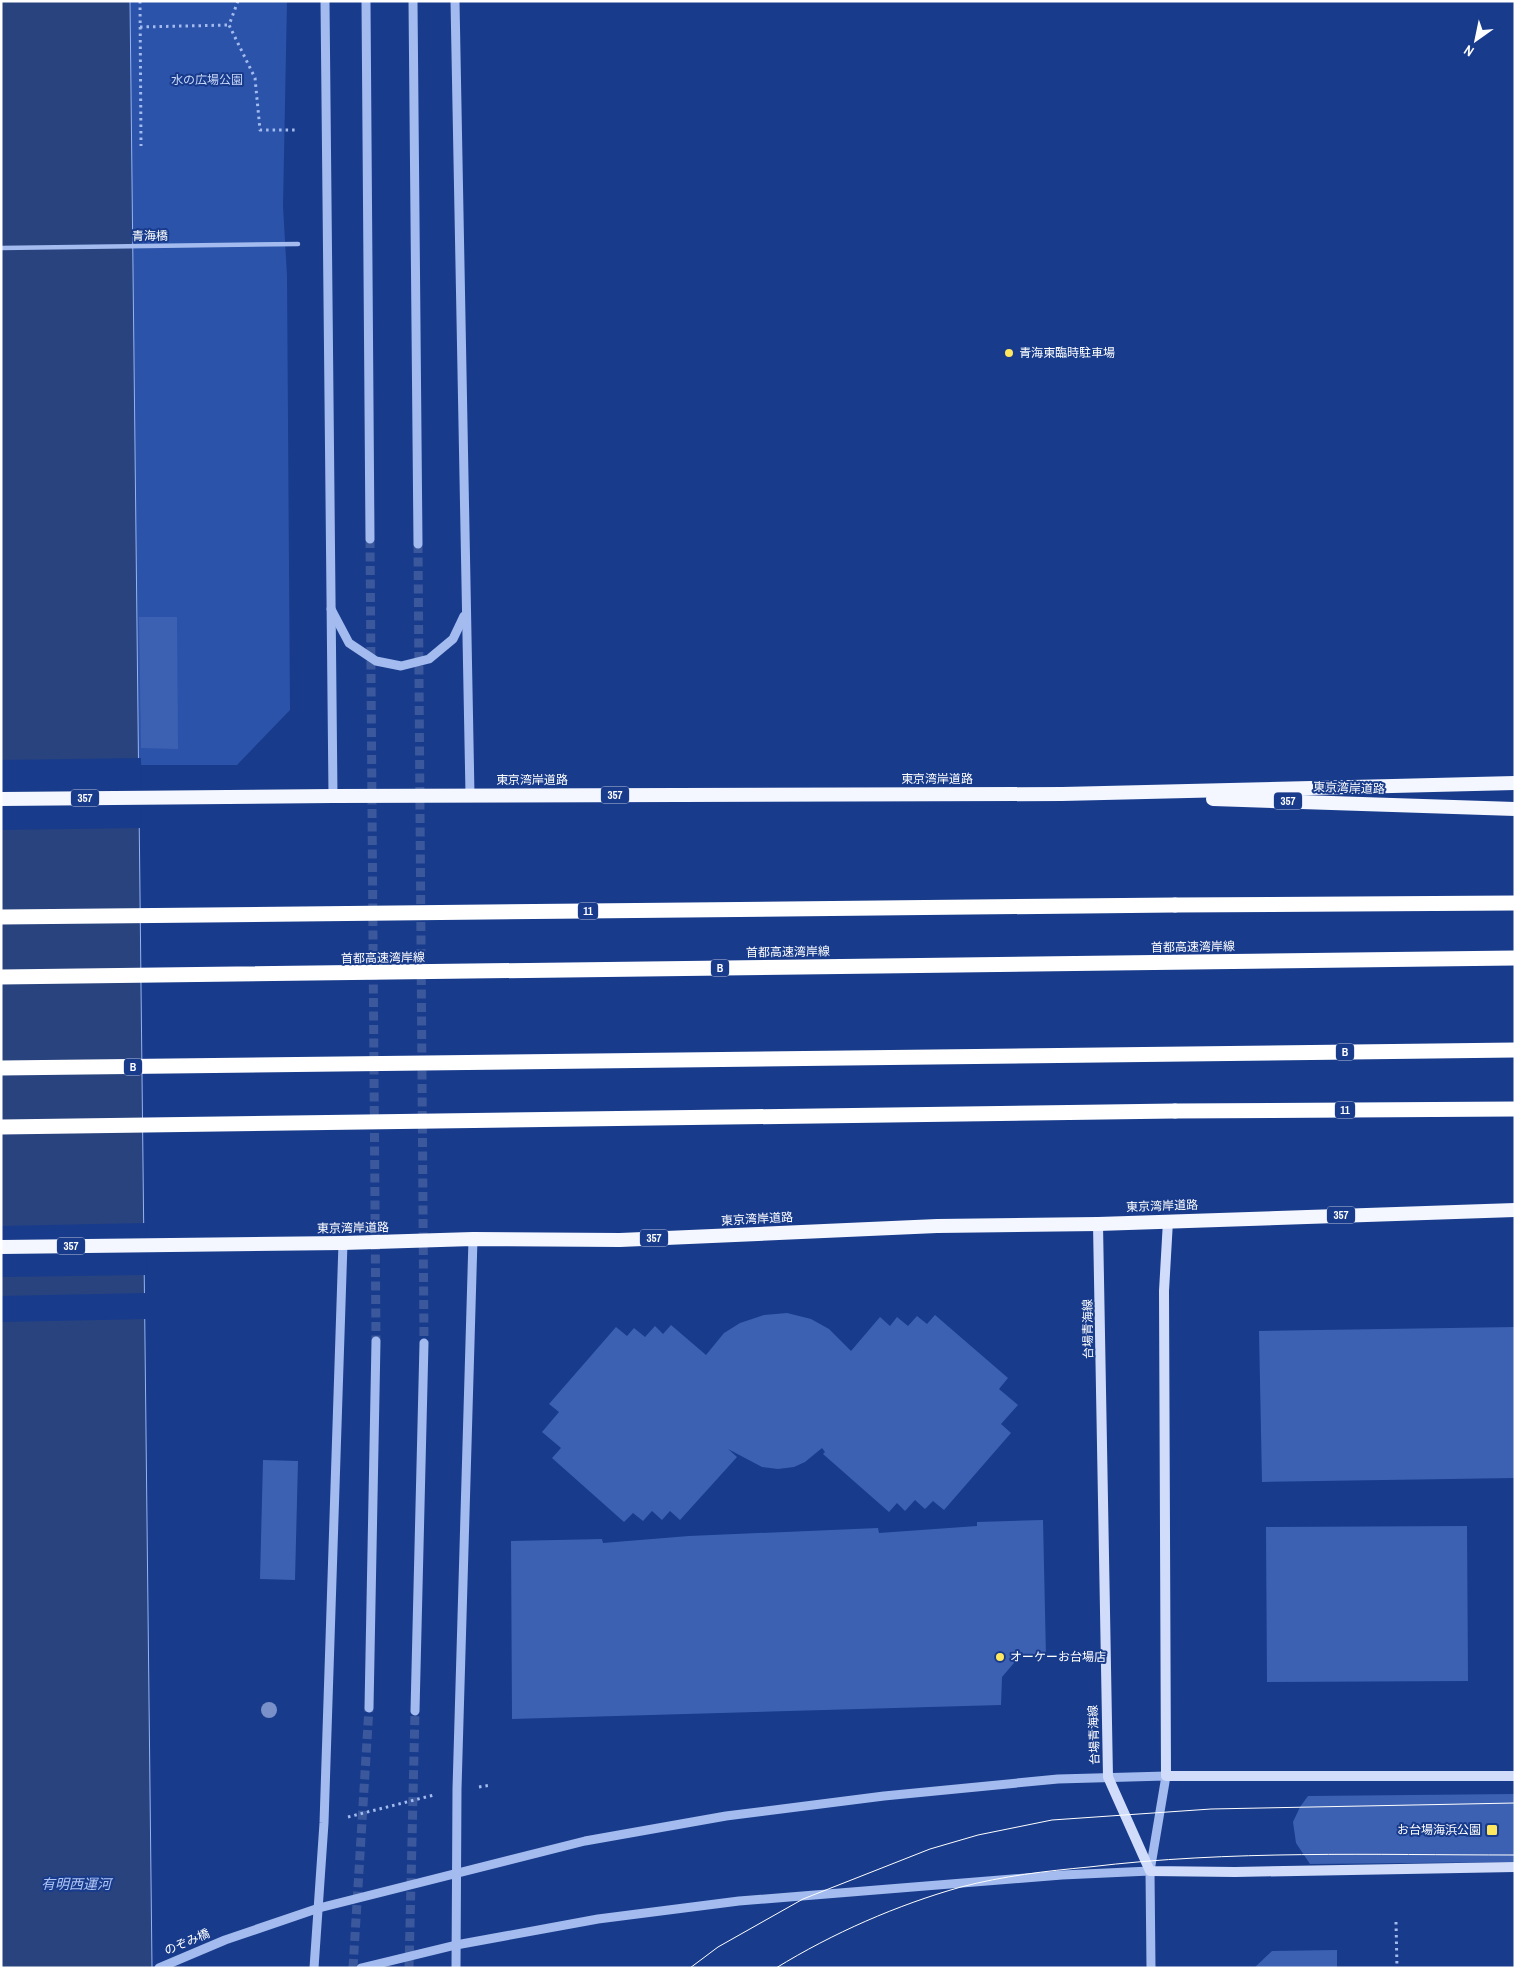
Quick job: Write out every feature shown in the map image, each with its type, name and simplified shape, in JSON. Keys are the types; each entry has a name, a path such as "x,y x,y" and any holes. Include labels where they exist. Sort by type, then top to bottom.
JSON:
{"highway":[{"name":"東京湾岸道路","path":"1,799 470,795 1062,794 1515,783"},
{"name":"東京湾岸道路","path":"1062,794 1515,809"},
{"name":"11","path":"1,917 1515,903"},
{"name":"首都高速湾岸線","path":"1,977 1515,958"},
{"name":"B","path":"1,1068 1515,1050"},
{"name":"11","path":"1,1126 1175,1111 1515,1109"},
{"name":"東京湾岸道路","path":"1,1247 343,1243 473,1239 620,1240 937,1226 1098,1224 1515,1210"}],"main road":[{"path":"1168,1221 1164,1291 1166,1776 1515,1776"},
{"name":"台場青海線","path":"1098,1224 1108,1778 1150,1871"},
{"path":"1150,1871 1235,1872 1515,1867"}],"street":[{"path":"325,1 333,796"},
{"path":"366,1 370,540"},
{"path":"413,1 418,544"},
{"path":"455,1 465,614 470,795"},
{"name":"青海橋","path":"1,248 298,244"},
{"path":"330,608 349,644 376,661 402,666 429,659 453,639 465,614"},
{"path":"456,1968 457,1789 473,1239"},
{"path":"314,1968 324,1823 343,1243"},
{"path":"369,1708 376,1341"},
{"path":"415,1711 424,1343"},
{"path":"1151,1968 1150,1871 1166,1776"},
{"name":"のぞみ橋","path":"159,1968 225,1940 319,1908 585,1841 726,1816 884,1796 1058,1779 1166,1776"},
{"path":"361,1968 456,1945 598,1919 739,1901 1150,1871"}],"path":[{"path":"140,1 141,146"},
{"path":"238,1 229,25 255,78 260,130 298,130"},
{"path":"140,27 229,25"},
{"path":"324,1823 457,1789 491,1785"},
{"path":"1396,1922 1397,1968"}],"green space":[{"name":"水の広場公園","path":"127,1 287,1 283,206 287,276 290,710 237,765 135,765"}],"water":[{"name":"有明西運河","path":"1,1 130,1 152,1968 1,1968"}],"pier":[{"path":"141,758 142,828 1,830 1,760"},
{"path":"146,1223 147,1275 1,1277 1,1226"},
{"path":"147,1293 147,1319 1,1322 1,1296"}],"building":[{"path":"139,617 177,617 178,749 141,748"},
{"path":"787,1313 811,1319 829,1329 851,1351 880,1317 890,1326 897,1317 908,1326 917,1316 927,1324 935,1315 1008,1378 999,1389 1018,1405 1001,1424 1011,1433 944,1510 933,1501 925,1509 915,1500 905,1511 897,1503 889,1512 823,1454 825,1452 822,1448 805,1462 794,1467 778,1469 762,1467 728,1449 737,1457 680,1520 670,1511 662,1520 652,1511 643,1521 633,1513 624,1522 552,1458 561,1448 542,1432 559,1412 549,1404 616,1327 627,1336 634,1328 645,1337 655,1326 663,1334 671,1325 706,1355 724,1333 740,1323 764,1315"},
{"path":"1515,1327 1515,1478 1262,1482 1259,1331"},
{"path":"263,1460 298,1461 295,1580 260,1579"},
{"path":"1043,1520 1046,1657 1019,1657 1002,1677 1001,1705 512,1719 511,1541 602,1539 603,1543 689,1536 878,1528 879,1533 977,1526 977,1522"},
{"path":"1467,1526 1468,1681 1267,1682 1266,1527"},
{"path":"1515,1794 1515,1862 1310,1864 1296,1843 1293,1822 1308,1796"},
{"path":"1337,1950 1337,1968 1254,1968 1272,1951"}],"tunnel":[{"path":"370,539 376,1341"},
{"path":"418,544 424,1343"},
{"path":"353,1968 369,1708"},
{"path":"409,1968 415,1711"}],"tram line":[{"path":"690,1968 718,1947 803,1899 930,1849 978,1835 1052,1820 1211,1809 1515,1803"},
{"path":"776,1968 820,1943 889,1911 961,1887 1025,1874 1195,1858 1355,1854 1515,1855"}],"place":[{"name":"青海東臨時駐車場","path":"1009,353"},
{"name":"オーケーお台場店","path":"1000,1657"},
{"name":"お台場海浜公園","path":"1492,1830"}]}
